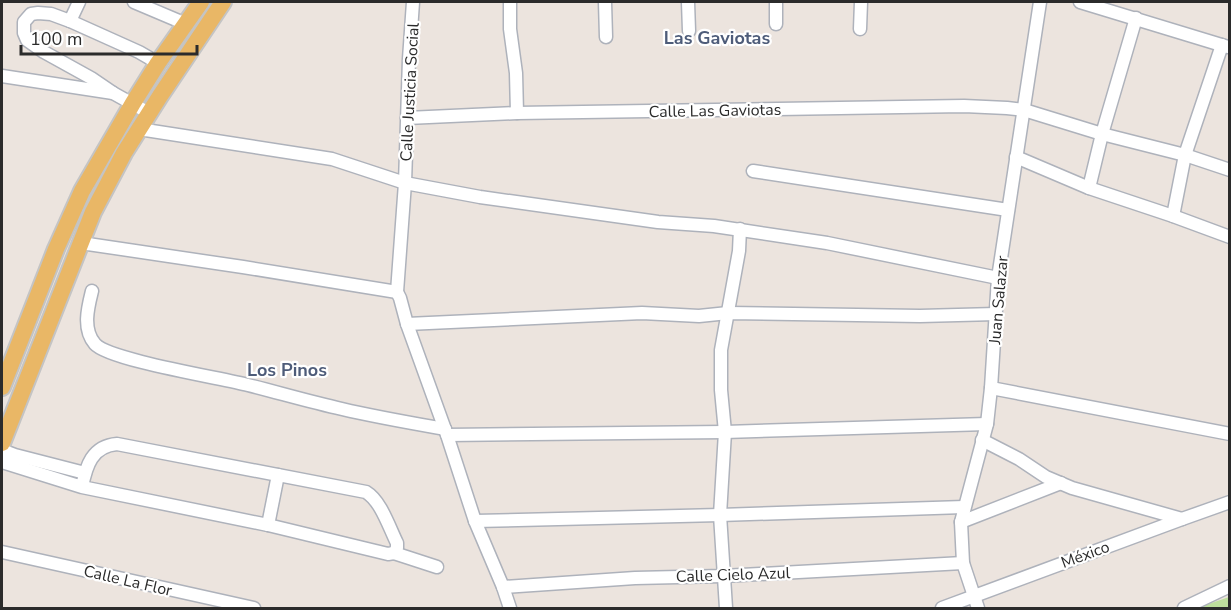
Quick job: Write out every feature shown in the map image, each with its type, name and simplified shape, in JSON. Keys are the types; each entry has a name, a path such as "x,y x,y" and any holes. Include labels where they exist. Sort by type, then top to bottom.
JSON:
{"main road":[{"path":"2,387 82,191 158,63 201,2"},
{"path":"2,443 93,212 124,153 223,2"}],"street":[{"path":"70,21 79,2"},
{"path":"134,2 186,24"},
{"name":"Calle Justicia Social","path":"397,292 405,183 413,2"},
{"path":"510,2 517,113"},
{"path":"605,2 606,37"},
{"path":"688,2 689,31"},
{"path":"776,2 776,24"},
{"path":"860,29 861,2"},
{"name":"Juan Salazar","path":"978,609 963,563 961,522 987,424 998,278 1040,2"},
{"path":"1080,2 1226,46 1185,155 1173,216"},
{"path":"149,113 27,40 24,33 24,22 32,14 51,14 139,52 158,63"},
{"path":"1089,188 1102,134 1136,18"},
{"path":"2,76 113,93"},
{"name":"Calle Las Gaviotas","path":"407,118 517,113 964,106 1007,108 1024,110 1102,134 1185,155 1230,170"},
{"path":"139,129 332,159 405,183 480,197 658,222 740,229 827,243 998,278"},
{"path":"1016,157 1089,188 1230,237"},
{"path":"753,171 1008,210"},
{"path":"726,609 720,515 725,432 721,390 721,350 739,251 740,229"},
{"path":"81,243 255,268 397,292 475,520 510,609"},
{"path":"92,291 87,312 87,325 90,336 102,350 344,410 446,432 725,432 987,424"},
{"path":"407,324 642,313 699,316 728,313 920,316 996,314"},
{"path":"991,388 1230,434"},
{"path":"982,440 1019,459 1046,477 1072,488 1182,519"},
{"path":"82,487 92,458 107,445 117,444 366,492 373,496 397,543 394,553"},
{"path":"2,450 85,473"},
{"path":"2,462 82,487 268,525 388,554 394,553 437,567"},
{"path":"268,525 278,475"},
{"path":"961,522 1060,483"},
{"name":"México","path":"942,609 1230,502"},
{"path":"475,520 964,507"},
{"name":"Calle La Flor","path":"2,552 250,608"},
{"name":"Calle Cielo Azul","path":"503,587 635,578 723,576 963,563"},
{"path":"1184,609 1230,586"}],"green space":[{"path":"1229,597 1229,608 1197,608"}],"district":[{"name":"Las Gaviotas","path":"717,38"},
{"name":"Los Pinos","path":"287,370"}]}
